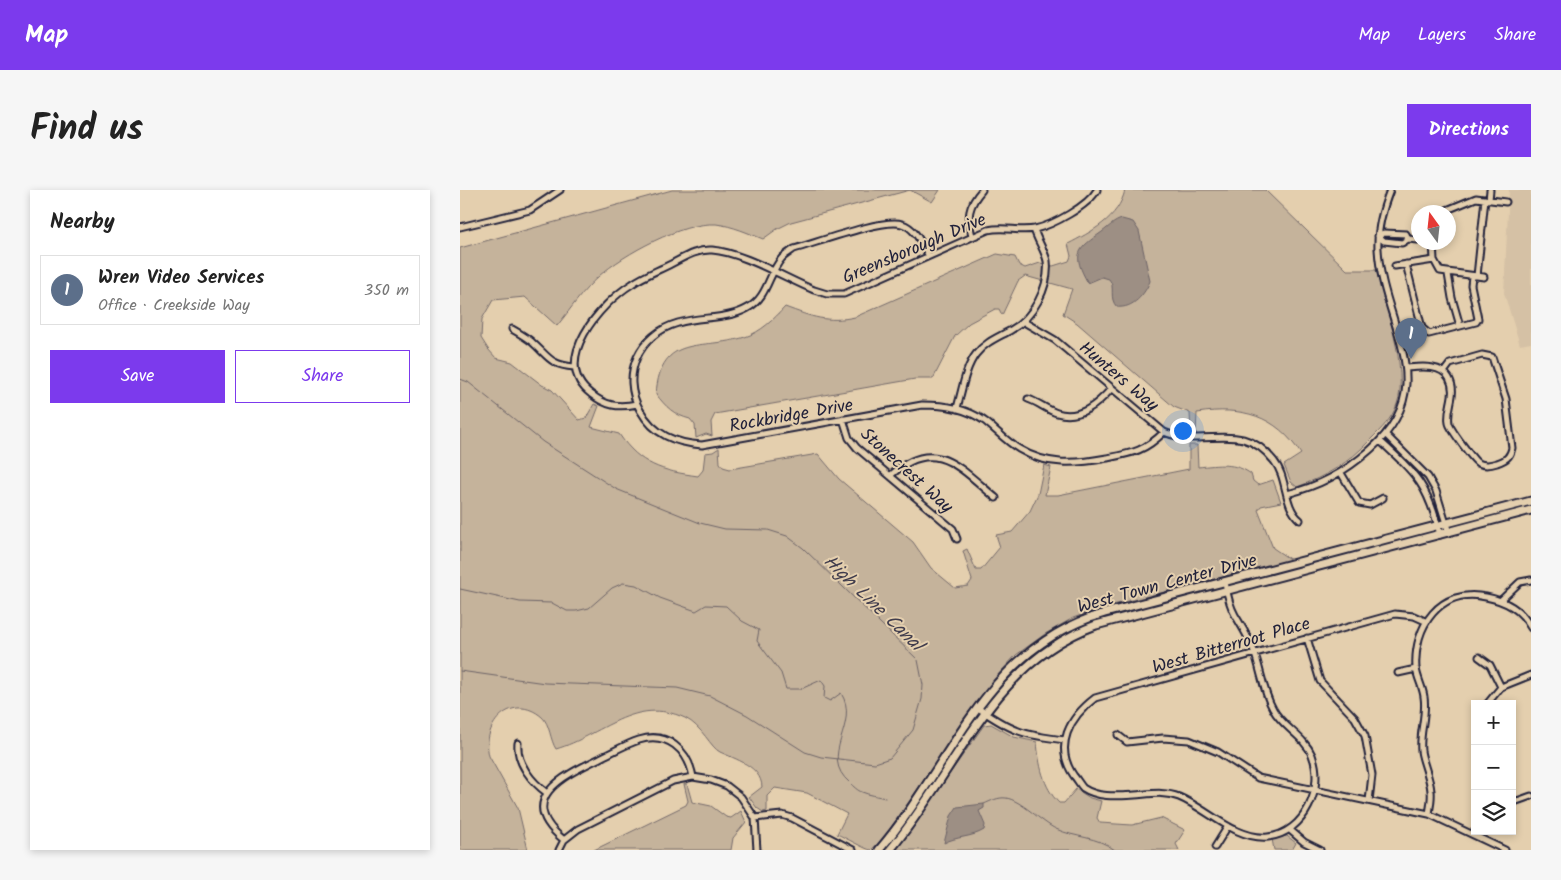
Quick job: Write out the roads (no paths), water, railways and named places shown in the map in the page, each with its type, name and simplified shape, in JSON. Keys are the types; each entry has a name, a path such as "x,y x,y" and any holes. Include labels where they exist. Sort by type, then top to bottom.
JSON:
{"street":[{"path":"460,227 530,210 560,190"},
{"path":"972,236 968,219 974,200 982,190"},
{"name":"Greensborough Drive","path":"574,367 580,339 608,303 631,284 697,251 710,250 729,253 827,294 844,294 972,236 1000,227 1034,229 1084,205 1097,190"},
{"path":"1287,494 1325,482 1341,473 1386,434 1404,399 1406,368 1381,268 1378,236 1384,207 1390,190"},
{"path":"1406,264 1417,310 1425,333 1430,334 1476,322 1478,319 1471,285 1490,190"},
{"path":"1456,206 1476,198 1506,202"},
{"name":"Rockbridge Drive","path":"929,256 916,234 903,224 887,223 794,249 781,259 773,272 764,295 750,308 730,315 677,323 651,339 637,356 631,373 637,404 644,417 662,436 681,443 695,444 922,405 957,408 986,422 1019,449 1038,458 1057,463 1086,462 1133,453 1151,446 1164,432"},
{"path":"957,408 968,369 975,355 990,341 1024,322 1040,298 1046,274 1047,260 1034,229"},
{"path":"1378,236 1384,233 1399,233 1406,234 1408,239"},
{"path":"1378,236 1384,241 1402,243 1411,239"},
{"path":"1433,250 1434,260 1440,271 1448,274 1484,277"},
{"path":"1395,266 1434,260"},
{"path":"1448,274 1460,326"},
{"name":"Hunters Way","path":"1024,322 1055,340 1164,432 1186,439 1234,437 1256,444 1267,452 1279,468 1292,513 1300,520"},
{"path":"512,329 531,341 551,361 560,366 574,367 580,381 588,392 603,403 620,408 637,404"},
{"path":"1406,368 1424,366 1444,372 1453,387 1453,398 1448,416 1453,432 1476,462 1489,465 1505,461 1510,455 1512,448 1506,399 1492,357 1482,355 1450,364 1444,372"},
{"path":"1028,399 1057,413 1071,414 1085,411 1099,404 1112,388"},
{"name":"Stonecrest Way","path":"843,419 849,438 857,448 953,530 957,539"},
{"path":"1386,434 1415,461 1428,477 1436,491 1449,533"},
{"path":"1380,441 1420,480 1429,497 1440,535"},
{"path":"890,476 914,458 936,456 954,463 996,498"},
{"path":"1341,473 1359,504 1370,505 1383,498"},
{"name":"West Town Center Drive","path":"879,850 916,802 994,686 1017,662 1041,642 1064,628 1099,615 1531,501"},
{"name":"West Town Center Drive","path":"890,850 928,801 1002,691 1023,668 1068,637 1096,625 1531,510"},
{"path":"1502,600 1520,582 1531,580"},
{"path":"978,708 1012,730 1032,736 1065,740 1070,770 1082,788 1104,796 1162,792 1180,797 1228,826 1249,834 1268,837 1290,830 1307,811 1314,790 1316,771 1311,754 1272,709 1248,636 1235,615 1225,582"},
{"path":"1429,814 1432,792 1421,750 1424,698 1416,669 1418,637 1425,620 1439,607 1454,598 1478,595 1502,600 1516,609 1531,628"},
{"name":"West Bitterroot Place","path":"1065,740 1078,711 1095,698 1395,614 1414,616 1425,620"},
{"path":"1307,638 1320,681 1355,718 1365,736 1372,775 1369,801"},
{"path":"1478,657 1490,665 1502,687"},
{"path":"1398,673 1416,669"},
{"path":"1491,700 1502,687 1531,675"},
{"path":"1118,736 1127,742 1163,738 1189,740 1218,752 1258,778 1429,814 1471,832"},
{"path":"564,840 553,831 544,813 547,793 554,783 566,775 638,740 650,738 672,742 684,752 691,765 693,777"},
{"path":"518,743 519,758 533,783 547,793"},
{"path":"559,850 564,840 578,829 664,786 693,777 711,780 728,786 740,797 755,818 757,850"},
{"path":"1516,801 1531,796"},
{"path":"755,818 782,815 792,818 853,850"},
{"path":"1215,847 1228,826"},
{"path":"1290,830 1304,842 1320,850"},
{"path":"1479,835 1505,850"}],"waterway":[{"name":"High Line Canal","path":"460,379 468,382 543,442 616,489 700,523 725,529 768,530 787,536 803,548 918,660 923,685 922,699 913,730 890,758 875,763 821,757 805,752 747,715 710,696 677,688 545,683 460,671"},
{"path":"460,589 520,602 552,603 567,611 576,611 589,608 612,588 623,583 636,585 660,598 696,611 706,605 726,606 742,621 759,630 757,641 781,673 786,689 801,689 821,680 825,686 824,698 830,701 841,693 846,705 846,717 837,762 841,772 859,791 885,798"},
{"path":"984,804 1000,798 1012,800 1056,829 1101,842 1115,850"}],"place":[{"name":"Wren Video Services","path":"1411,359"}]}
